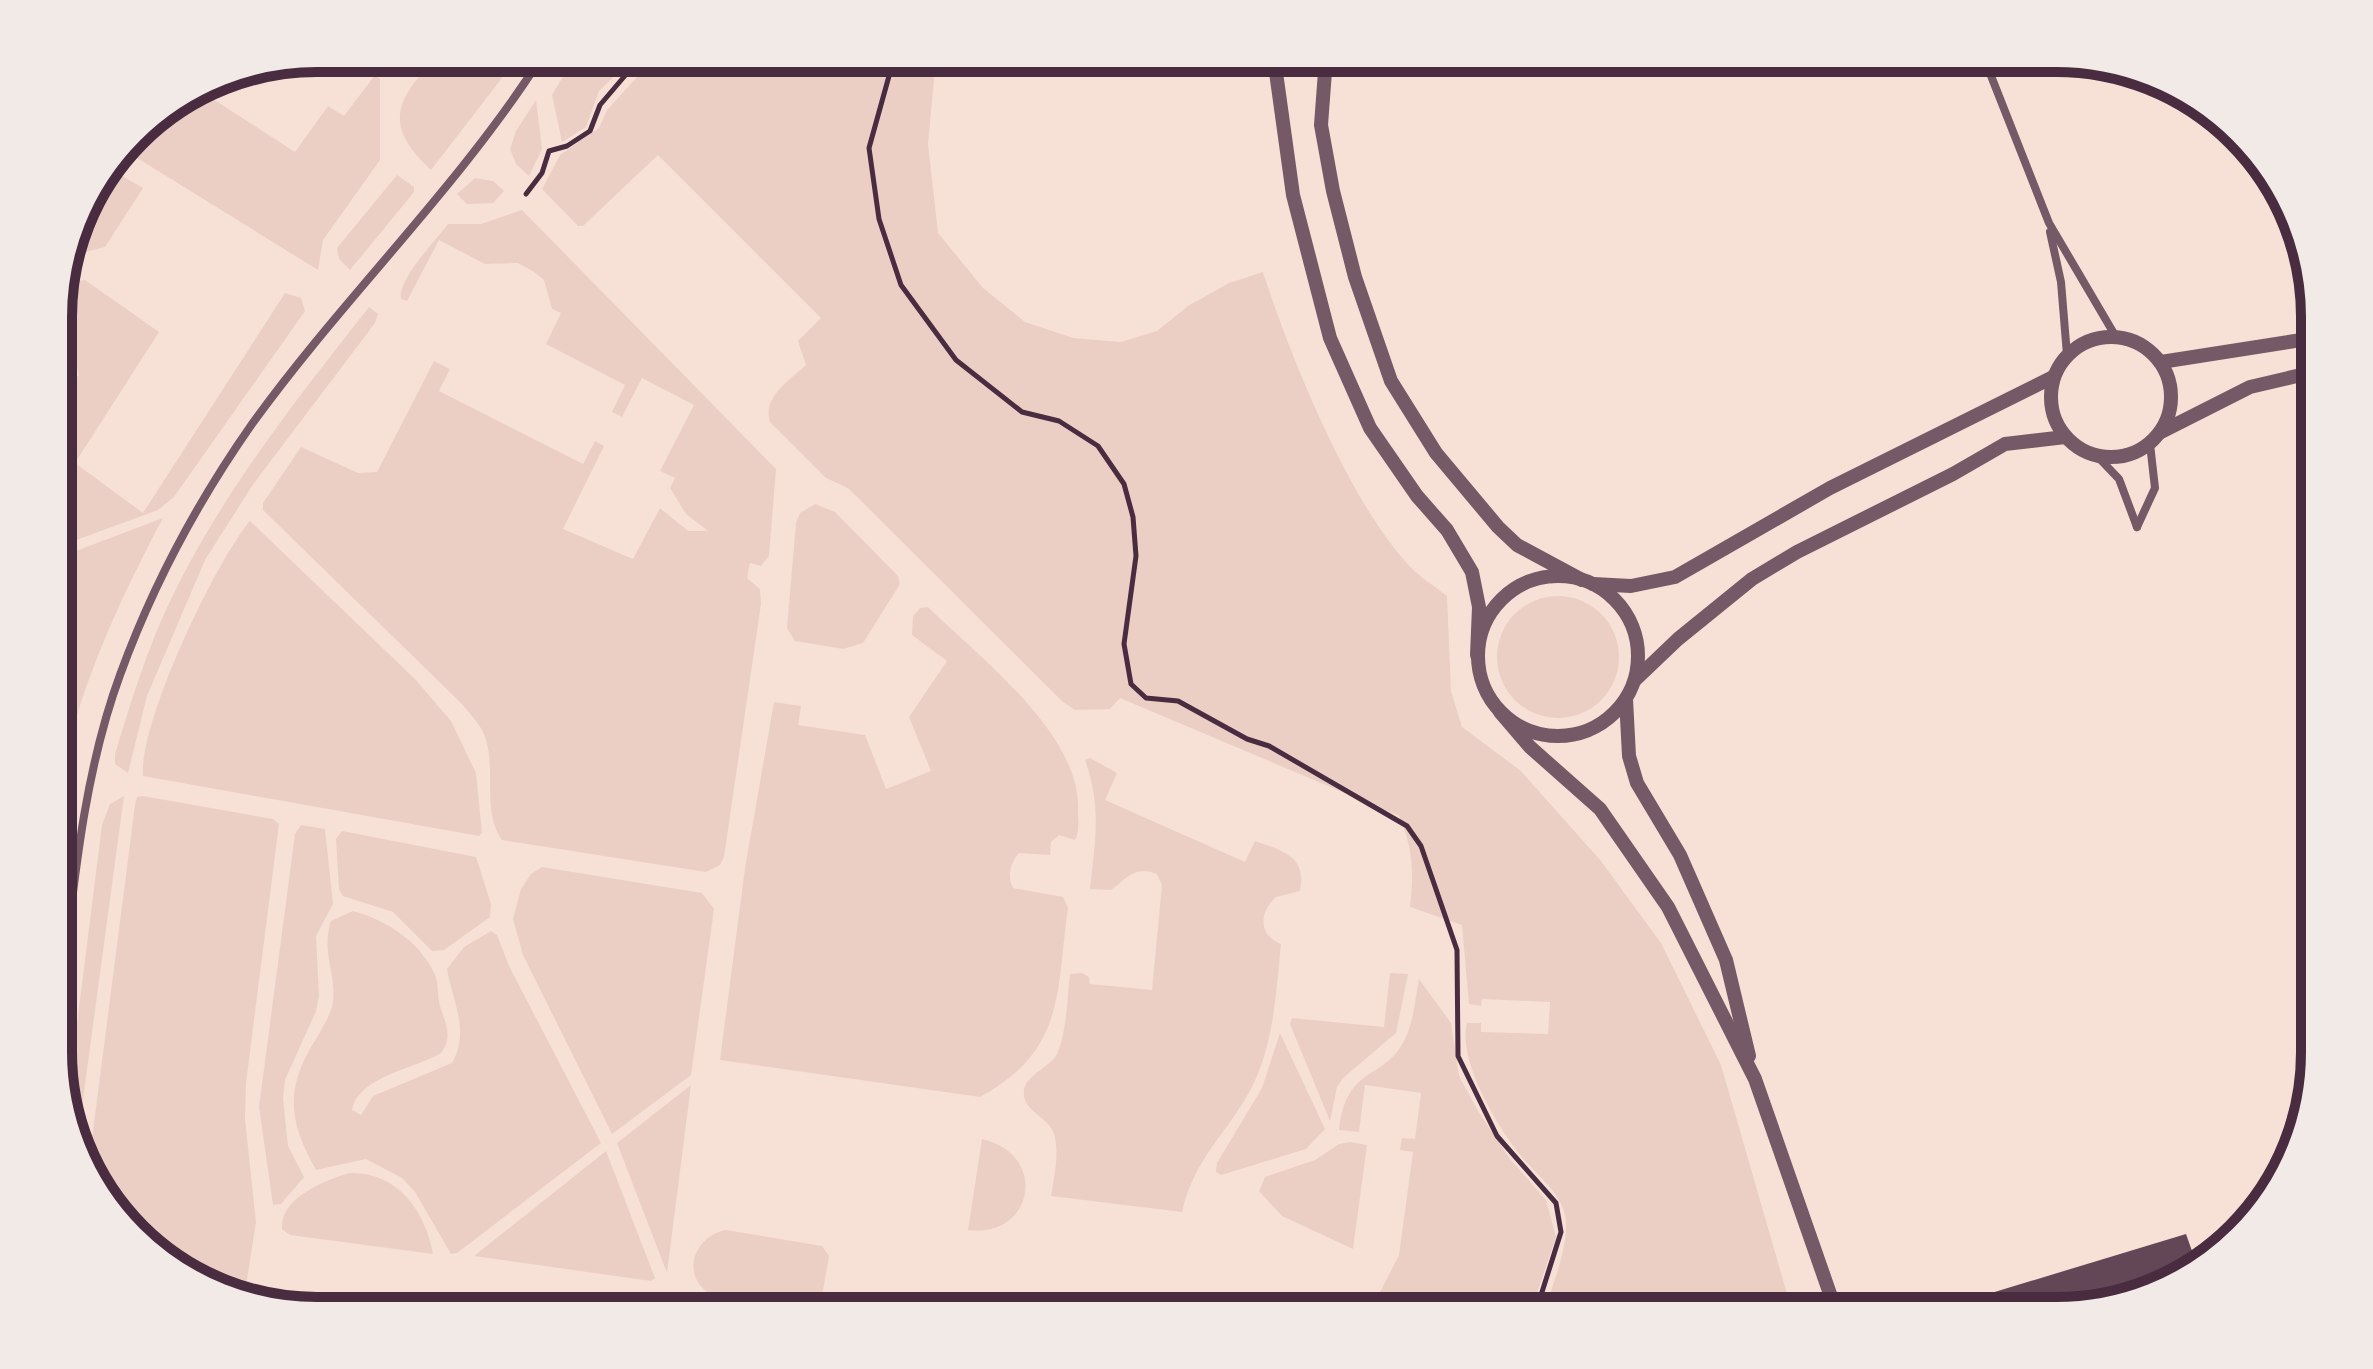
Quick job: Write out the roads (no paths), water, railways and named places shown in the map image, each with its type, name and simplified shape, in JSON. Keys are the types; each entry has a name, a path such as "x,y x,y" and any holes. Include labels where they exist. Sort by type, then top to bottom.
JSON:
{"street":[{"path":"72,918 92,776 119,677 173,551 252,425 372,271 476,148 531,72"},
{"path":"1276,72 1293,195 1330,338 1370,428 1417,496 1447,530 1472,572 1479,607 1477,655 1481,681 1500,712 1530,747 1600,809 1631,850 1668,907 1755,1079"},
{"path":"1325,72 1321,125 1333,191 1355,277 1391,381 1436,453 1498,527 1517,545 1616,600 1635,635 1638,661 1635,680 1626,699 1596,727 1558,737 1521,728 1500,712"},
{"path":"1990,72 2049,223 2116,337"},
{"path":"2049,223 2061,282 2067,355"},
{"path":"2097,456 2119,479 2137,527 2155,488 2155,438 2171,406 2171,389 2161,362 2145,347 2116,337 2087,341 2067,355 2053,377 2050,395 2053,415 2065,437 2082,451 2097,456 2117,458 2155,438 2250,387 2300,375"},
{"path":"2161,362 2300,340"},
{"path":"1477,655 1488,616 1502,599 1521,585 1559,576 1631,586 1675,577 1830,488 2053,377"},
{"path":"1635,680 1678,639 1752,579 1797,552 1953,474 2005,444 2065,437"},
{"path":"1626,699 1629,756 1637,783 1680,855 1726,960 1755,1079 1831,1296"}]}
